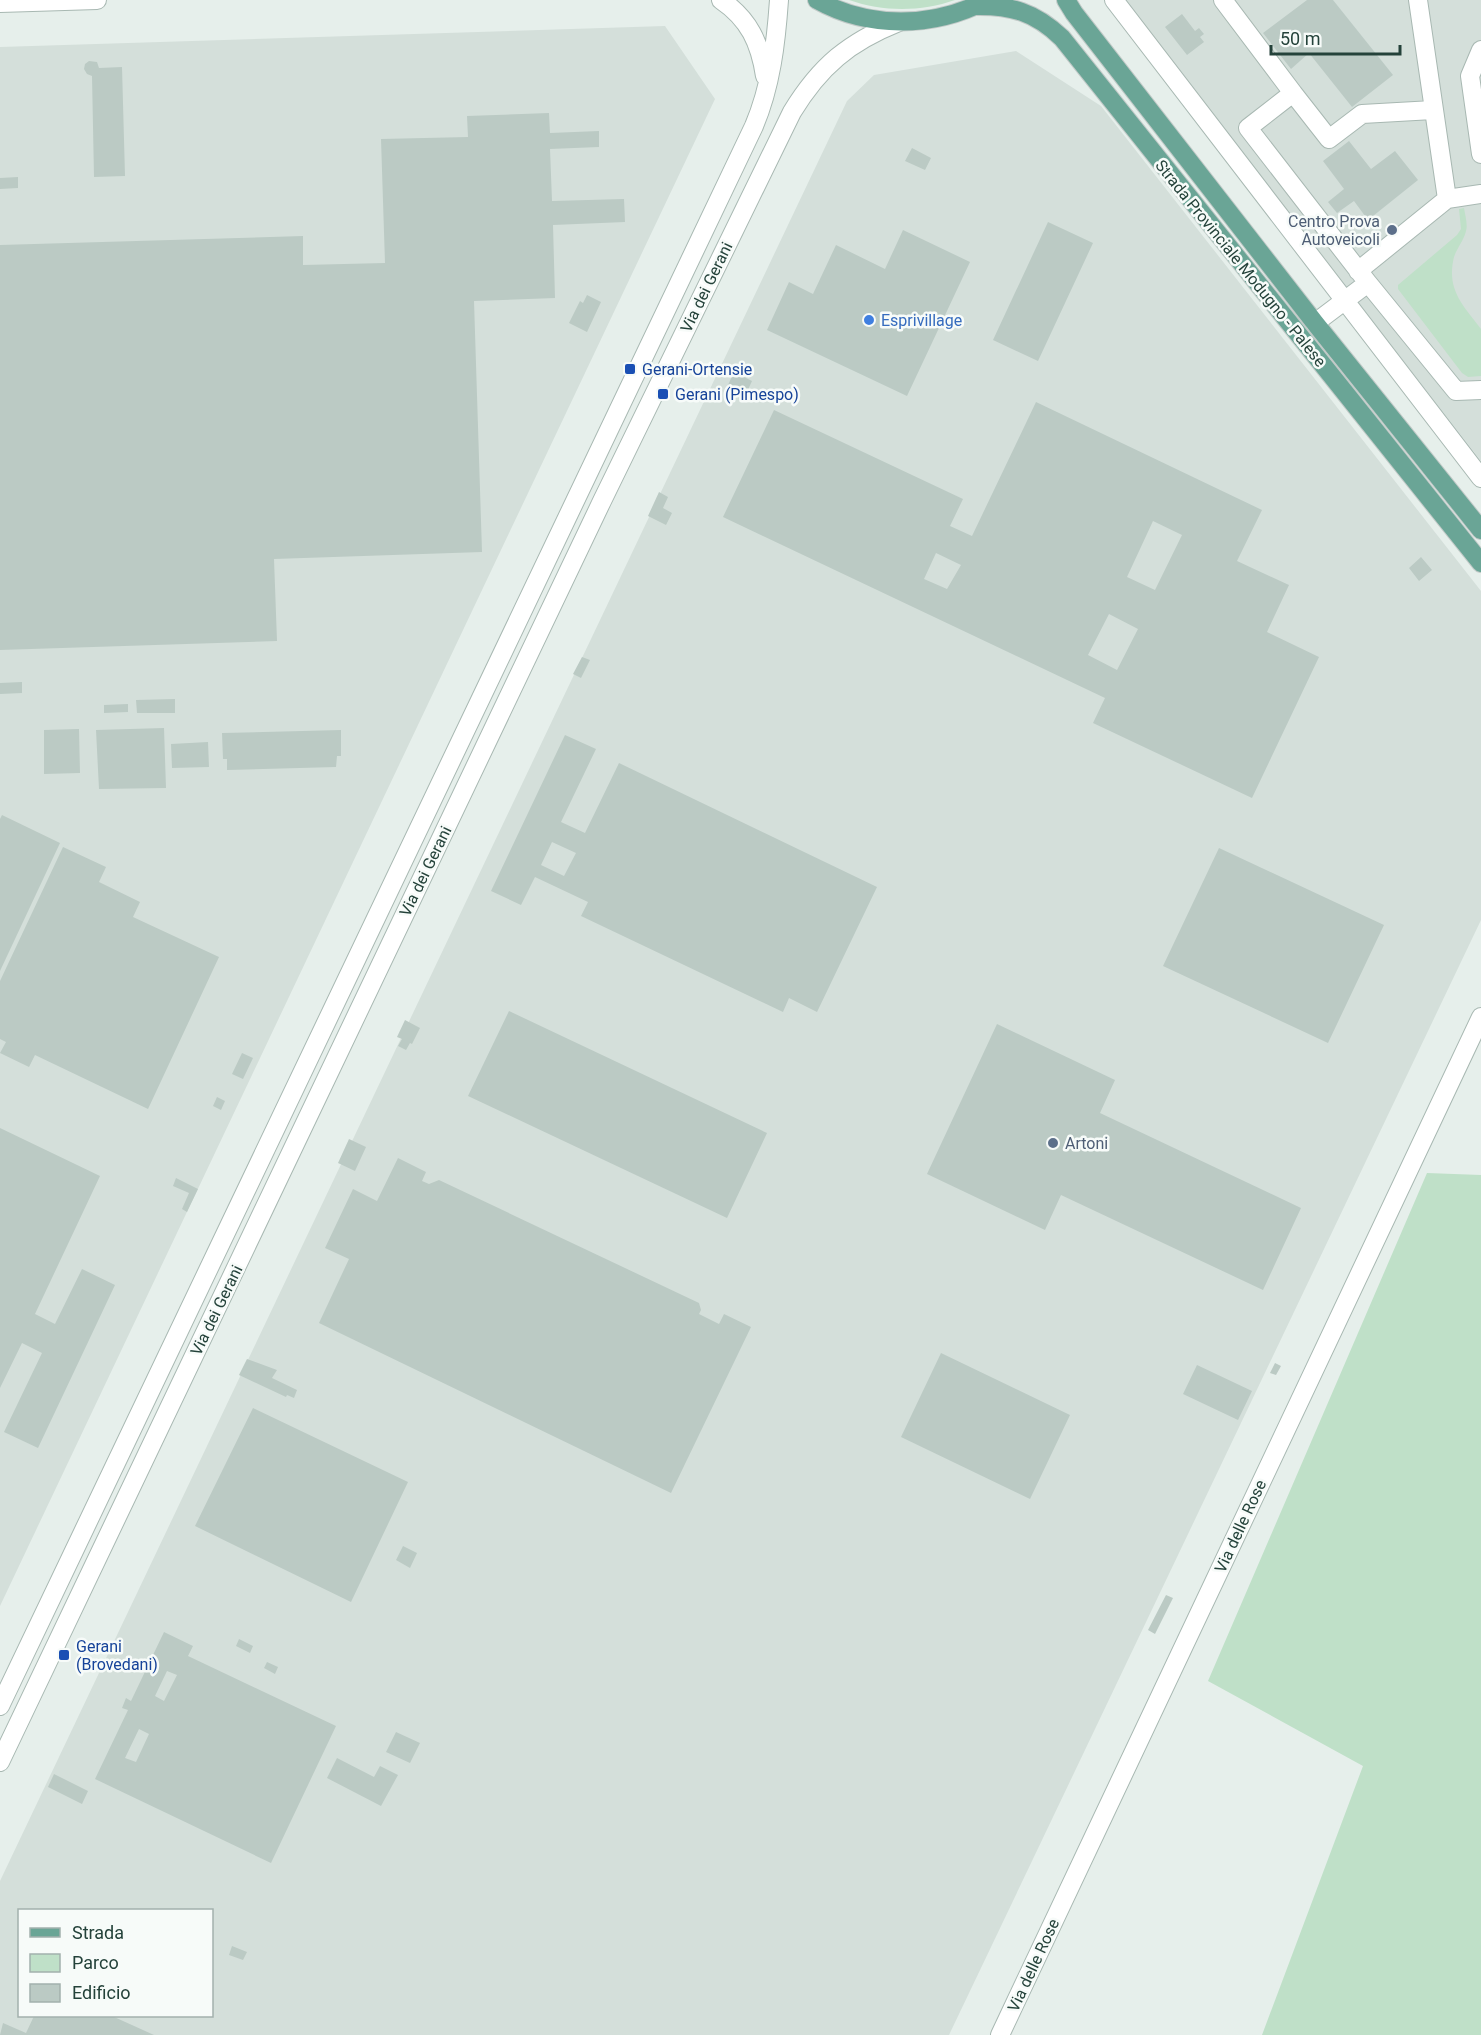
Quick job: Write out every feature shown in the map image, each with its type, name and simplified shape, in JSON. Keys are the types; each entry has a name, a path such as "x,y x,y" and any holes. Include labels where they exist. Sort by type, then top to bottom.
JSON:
{"main road":[{"name":"Strada Provinciale Modugno - Palese","path":"817,0 851,15 899,22 938,18 980,3 999,5 1017,10 1051,27 1481,563"},
{"name":"Strada Provinciale Modugno - Palese","path":"1066,0 1315,323 1481,530"}],"street":[{"path":"0,3 97,0"},
{"path":"721,0 736,12 753,33 762,53 767,89"},
{"name":"Via dei Gerani","path":"0,1706 754,126 767,89 777,36 779,0"},
{"path":"1114,0 1481,478"},
{"path":"1223,0 1329,139 1362,114 1433,110"},
{"path":"1418,0 1447,199"},
{"name":"Via dei Gerani","path":"0,1762 602,501 792,112 806,89 840,54 871,33 899,22"},
{"path":"1481,50 1470,76 1481,154"},
{"path":"1293,93 1248,128 1363,277 1456,391 1481,390"},
{"path":"1315,323 1345,301 1363,277 1447,199 1481,194"},
{"name":"Via delle Rose","path":"1000,2035 1481,1017"}],"shaded area":[{"name":"Centro Prova Autoveicoli","path":"1124,0 1481,0 1481,461"},
{"path":"665,26 715,99 0,1606 0,47"},
{"path":"1016,51 1101,106 1481,591 1481,920 949,2035 0,2035 0,1881 847,101 874,75"}],"green space":[{"path":"849,0 955,0 929,7 902,9 875,7"},
{"path":"1464,208 1467,228 1454,257 1452,279 1462,304 1481,329 1481,376 1468,377 1462,373 1398,289 1398,285 1457,235 1461,229 1459,209"},
{"path":"1427,1173 1481,1175 1481,2035 1262,2035 1363,1766 1208,1681"}],"building":[{"path":"1307,0 1333,0 1393,75 1352,107 1309,53 1291,69 1263,33"},
{"path":"1182,14 1195,31 1199,28 1204,34 1200,37 1204,42 1187,55 1165,27"},
{"path":"89,61 97,62 99,68 122,67 125,176 94,177 92,76 84,69 85,64"},
{"path":"549,113 550,133 599,131 599,147 550,149 552,201 624,199 625,222 553,225 555,298 474,301 482,552 274,559 277,641 0,650 0,245 303,236 303,265 385,263 381,139 468,137 467,116"},
{"path":"1349,141 1371,169 1395,151 1418,180 1368,220 1354,201 1337,213 1328,202 1344,189 1323,161"},
{"path":"912,148 931,158 925,170 905,161"},
{"path":"18,177 18,188 0,189 0,178"},
{"path":"1048,222 1093,243 1038,361 993,340"},
{"path":"903,230 970,262 907,396 767,330 789,282 813,294 836,245 885,269"},
{"path":"587,295 601,302 587,332 569,323 580,301 583,303"},
{"path":"734,372 752,381 746,394 728,385"},
{"path":"1036,402 1262,510 1237,561 1289,585 1267,632 1319,657 1252,798 1093,723 1105,698 723,517 774,410 963,499 950,526 972,536","holes":["1153,521 1182,535 1155,590 1127,577","936,553 961,565 947,589 924,579","1109,614 1138,629 1117,670 1088,655"]},
{"path":"659,492 668,497 663,508 672,513 666,525 648,516"},
{"path":"1421,557 1432,570 1419,581 1409,568"},
{"path":"582,657 590,660 581,678 573,674"},
{"path":"22,682 22,693 0,694 0,683"},
{"path":"175,699 175,713 137,713 136,700"},
{"path":"128,704 128,712 104,713 104,705"},
{"path":"164,728 166,788 99,789 96,730"},
{"path":"79,729 80,773 44,774 44,730"},
{"path":"341,730 341,756 337,756 336,767 227,770 227,759 223,759 222,733"},
{"path":"565,735 596,749 561,822 585,833 619,763 877,887 817,1012 789,998 783,1012 581,916 588,902 535,877 521,905 491,891","holes":["552,842 576,853 564,876 541,865"]},
{"path":"208,742 209,767 172,768 171,744"},
{"path":"2,815 60,843 0,971 0,819"},
{"path":"63,847 106,867 99,882 140,902 133,917 219,957 148,1109 35,1055 29,1067 0,1053 6,1042 0,1039 0,981"},
{"path":"1219,848 1384,925 1328,1043 1163,966"},
{"path":"509,1011 767,1133 727,1218 468,1096"},
{"path":"405,1020 420,1028 412,1044 410,1043 406,1050 398,1046 402,1039 397,1037"},
{"name":"Artoni","path":"997,1024 1115,1080 1100,1113 1301,1208 1263,1290 1061,1195 1045,1230 927,1174"},
{"path":"242,1053 253,1058 243,1079 232,1074"},
{"path":"217,1097 225,1101 221,1110 213,1106"},
{"path":"0,1128 100,1176 35,1314 55,1324 82,1269 115,1285 38,1448 4,1432 42,1353 22,1343 0,1388"},
{"path":"349,1139 366,1147 355,1171 338,1163"},
{"path":"398,1158 426,1172 422,1181 429,1184 439,1180 699,1303 701,1310 699,1314 719,1324 724,1314 751,1327 671,1493 319,1323 349,1259 325,1248 353,1189 377,1201"},
{"path":"176,1178 198,1189 187,1212 182,1209 189,1193 173,1186"},
{"path":"941,1353 1070,1415 1030,1499 901,1437"},
{"path":"247,1359 277,1370 272,1378 297,1390 294,1398 287,1395 286,1397 239,1375"},
{"path":"1275,1363 1281,1366 1276,1375 1270,1373"},
{"path":"1197,1365 1252,1391 1238,1420 1183,1394"},
{"path":"253,1408 408,1482 351,1602 195,1526"},
{"path":"403,1546 417,1553 410,1568 396,1560"},
{"path":"1166,1595 1173,1598 1155,1634 1148,1630"},
{"path":"164,1632 193,1646 188,1656 336,1726 271,1863 95,1779 128,1710 122,1708 126,1698 131,1701","holes":["167,1671 177,1675 164,1701 155,1696","139,1729 149,1734 136,1762 125,1758"]},
{"path":"239,1639 253,1646 250,1653 236,1646"},
{"path":"267,1662 278,1667 275,1674 264,1668"},
{"path":"396,1732 420,1743 410,1763 386,1752"},
{"path":"337,1758 374,1777 380,1766 398,1775 381,1806 327,1778"},
{"path":"54,1774 88,1791 82,1804 48,1787"},
{"path":"232,1946 247,1952 243,1960 229,1955"},
{"path":"34,2017 114,2017 154,2035 0,2035 3,2023 26,2033"}],"place":[{"name":"Centro Prova Autoveicoli","path":"1392,230"},
{"name":"Esprivillage","path":"869,320"},
{"name":"Gerani-Ortensie","path":"630,369"},
{"name":"Gerani (Pimespo)","path":"663,394"},
{"name":"Artoni","path":"1053,1143"},
{"name":"Gerani (Brovedani)","path":"64,1655"}]}
